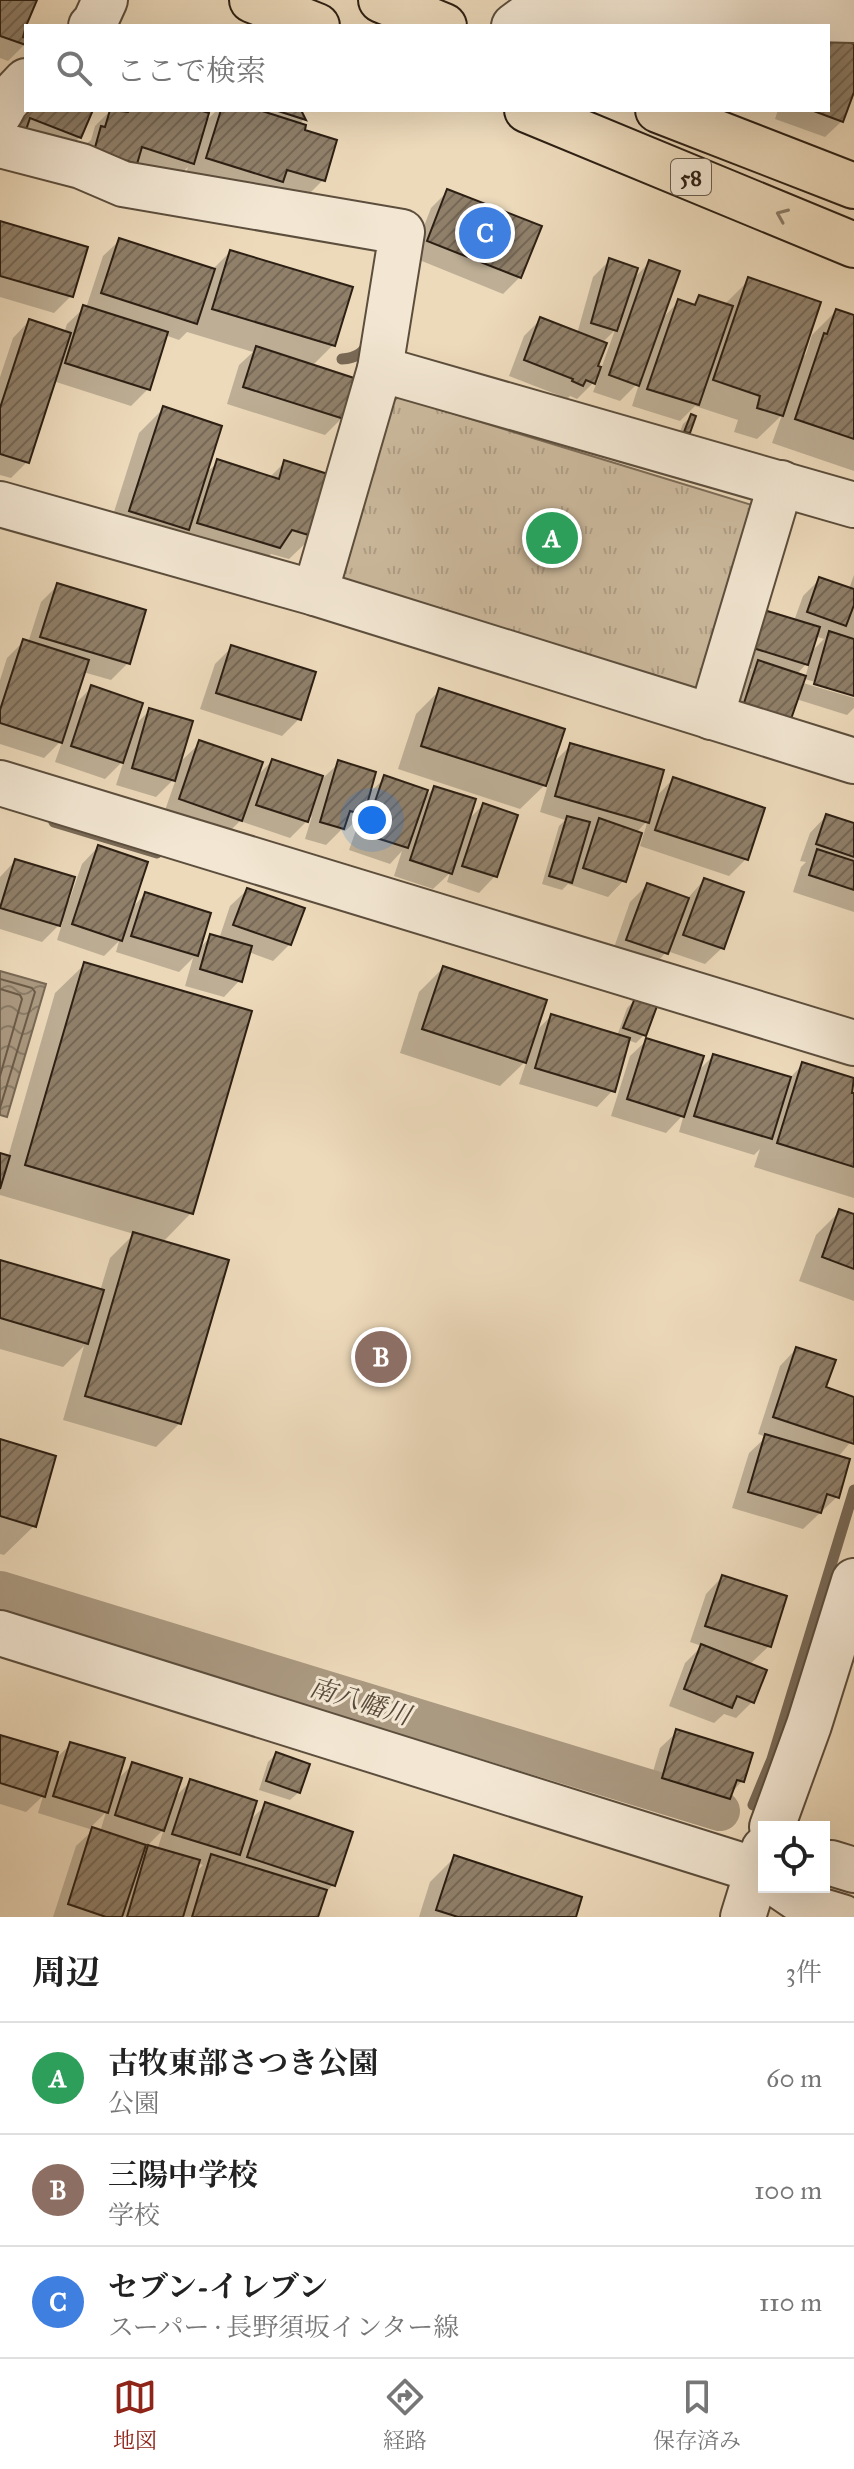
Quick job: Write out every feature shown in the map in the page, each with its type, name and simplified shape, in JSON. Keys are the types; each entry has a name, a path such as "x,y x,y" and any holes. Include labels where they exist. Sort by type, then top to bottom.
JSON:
{"main road":[{"path":"252,0 312,24"},
{"path":"381,0 439,24"},
{"name":"58","path":"532,112 854,245"},
{"name":"58","path":"663,112 854,186"}],"street":[{"path":"93,24 105,0"},
{"path":"517,24 541,6 738,9 854,20"},
{"path":"0,113 24,83"},
{"path":"0,145 81,166 123,184 402,232 380,369 315,593"},
{"path":"380,369 854,505"},
{"path":"711,717 781,483"},
{"path":"0,504 315,593 854,761"},
{"path":"0,783 854,1043"},
{"path":"774,1821 852,1595"},
{"path":"0,1633 758,1868"},
{"path":"830,1863 854,1870"},
{"path":"743,1917 758,1886"},
{"path":"794,1893 812,1908 842,1917"}],"green space":[{"path":"399,397 765,509 709,683 692,696 350,593 339,568 389,403"}],"water":[{"path":"0,971 46,984 7,1117 0,1115"}],"building":[{"path":"0,0 37,0 27,24 24,24 24,44 0,36"},
{"path":"833,37 854,44 854,92 843,122 816,112 830,112 830,42"},
{"path":"24,112 92,112 81,138 30,118 25,133 6,125"},
{"path":"109,112 209,113 194,164 142,147 137,164 94,151 101,126 105,127"},
{"path":"220,112 265,112 306,125 305,130 337,140 325,181 287,170 283,182 206,158"},
{"path":"281,112 302,112 306,120"},
{"path":"447,189 542,226 521,278 427,241"},
{"path":"0,221 88,247 73,297 0,276"},
{"path":"119,238 215,269 197,324 101,293"},
{"path":"230,250 353,287 335,346 212,309"},
{"path":"609,258 638,268 617,331 591,323"},
{"path":"649,260 680,271 639,386 609,375"},
{"path":"748,277 821,302 783,416 757,408 760,396 713,380"},
{"path":"699,295 733,306 699,405 647,389 678,299 695,305"},
{"path":"83,305 168,332 150,390 65,363"},
{"path":"836,309 854,315 854,439 795,419 824,333 827,334"},
{"path":"540,317 607,343 595,384 586,380 583,386 524,360"},
{"path":"29,319 71,333 29,463 0,454 0,408"},
{"path":"256,346 357,379 344,419 243,387"},
{"path":"163,406 222,426 189,530 129,511"},
{"path":"691,414 696,416 690,433 684,432"},
{"path":"217,459 279,479 284,460 334,476 315,537 292,530 280,548 197,523"},
{"path":"819,577 854,589 854,605 846,626 807,612"},
{"path":"57,583 146,610 130,664 40,637"},
{"path":"764,610 820,627 808,665 753,648"},
{"path":"829,631 854,639 854,696 814,684"},
{"path":"23,639 89,660 62,743 0,723 0,710"},
{"path":"231,645 316,672 301,720 216,693"},
{"path":"758,660 806,676 791,719 744,703"},
{"path":"91,685 143,703 123,763 71,746"},
{"path":"439,688 565,729 546,786 421,746"},
{"path":"149,708 193,721 175,781 132,768"},
{"path":"199,740 263,762 242,821 179,799"},
{"path":"570,743 664,770 649,823 555,796"},
{"path":"272,759 323,776 308,822 256,805"},
{"path":"338,760 376,772 364,815 350,811 344,829 320,822"},
{"path":"384,775 428,790 408,848 364,834"},
{"path":"673,777 765,808 748,860 655,830"},
{"path":"434,786 476,799 452,874 410,860"},
{"path":"483,803 518,815 497,877 462,866"},
{"path":"826,814 854,823 854,857 816,844"},
{"path":"567,816 590,822 572,883 549,876"},
{"path":"599,818 642,833 626,882 583,868"},
{"path":"98,845 148,862 122,941 72,924"},
{"path":"817,849 854,861 854,890 809,875"},
{"path":"15,859 75,877 60,926 0,908"},
{"path":"704,878 744,892 724,949 683,935"},
{"path":"647,883 689,898 668,954 626,940"},
{"path":"247,888 305,908 291,945 233,925"},
{"path":"145,892 211,913 198,956 131,936"},
{"path":"210,934 252,946 242,982 200,969"},
{"path":"84,962 252,1011 193,1214 25,1165"},
{"path":"443,966 547,1000 526,1063 422,1029"},
{"path":"635,998 657,1006 646,1036 623,1028"},
{"path":"551,1014 630,1038 615,1092 535,1068"},
{"path":"646,1038 704,1056 684,1117 627,1099"},
{"path":"713,1054 791,1077 772,1139 694,1116"},
{"path":"802,1062 854,1078 854,1167 777,1143"},
{"path":"0,1153 10,1156 0,1189"},
{"path":"839,1209 854,1214 854,1269 822,1257"},
{"path":"133,1232 229,1260 181,1424 85,1396"},
{"path":"0,1260 104,1290 88,1344 0,1318"},
{"path":"796,1347 836,1360 826,1387 854,1397 854,1444 773,1417"},
{"path":"765,1434 850,1459 839,1498 827,1494 821,1513 748,1492"},
{"path":"0,1439 56,1456 36,1527 0,1516"},
{"path":"722,1575 787,1596 771,1647 705,1626"},
{"path":"701,1644 767,1670 754,1703 737,1696 732,1708 684,1689"},
{"path":"676,1729 753,1753 744,1782 737,1780 730,1799 662,1778"},
{"path":"0,1735 58,1752 45,1797 0,1783"},
{"path":"70,1742 125,1758 108,1813 53,1796"},
{"path":"276,1752 310,1764 300,1793 266,1781"},
{"path":"132,1762 182,1778 164,1831 115,1815"},
{"path":"190,1779 257,1801 240,1855 172,1834"},
{"path":"265,1802 353,1832 335,1886 247,1857"},
{"path":"92,1827 146,1845 122,1917 106,1917 68,1904"},
{"path":"148,1845 200,1860 183,1917 127,1917"},
{"path":"211,1854 327,1890 318,1917 192,1917"},
{"path":"454,1855 582,1897 576,1917 458,1917 436,1910"}],"waterway":[{"path":"342,359 358,354 368,341"},
{"path":"54,822 157,853"},
{"path":"753,1805 772,1759 854,1490"},
{"name":"南八幡川","path":"0,1591 720,1811"}],"place":[{"name":"セブン-イレブン","path":"485,233"},
{"name":"古牧東部さつき公園","path":"552,538"},
{"name":"三陽中学校","path":"381,1357"}]}
